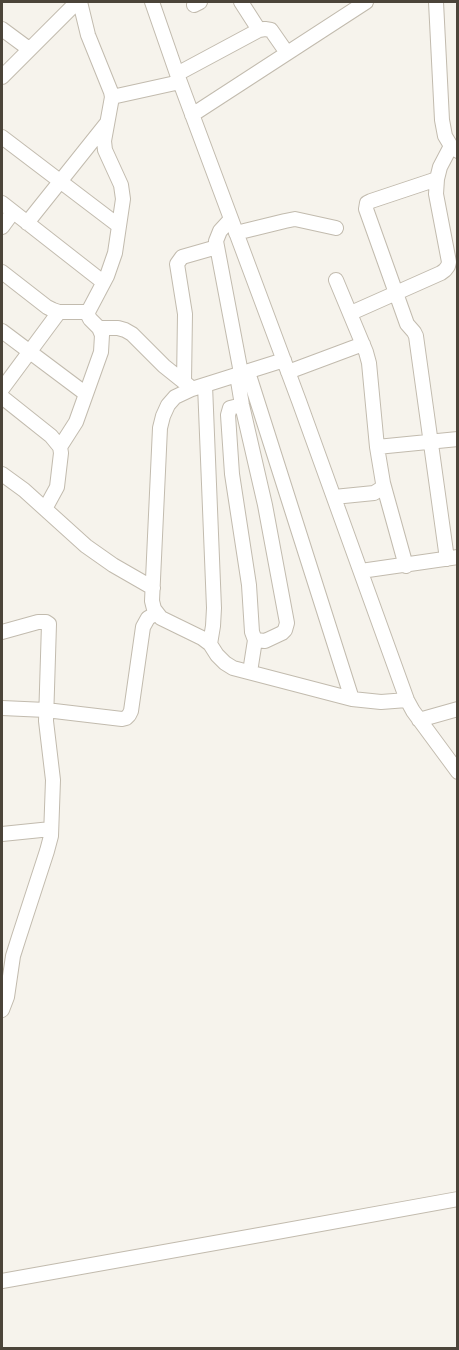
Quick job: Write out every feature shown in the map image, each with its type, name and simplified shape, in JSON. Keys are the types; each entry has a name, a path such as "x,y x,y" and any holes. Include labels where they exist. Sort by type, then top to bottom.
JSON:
{"street":[{"path":"2,77 78,2 112,97 104,141 105,150 123,191 123,200 115,253 104,282 88,312 90,320 99,328 102,335 101,352 76,422 60,447"},
{"path":"152,2 407,700 458,772"},
{"path":"241,2 259,30"},
{"path":"192,115 366,2"},
{"path":"351,313 441,273 448,266 436,194 440,167 454,149 445,136 442,120 436,2"},
{"path":"2,29 29,49"},
{"path":"112,97 179,78 259,30 271,30 287,53"},
{"path":"27,223 107,123"},
{"path":"2,137 119,226"},
{"path":"361,571 455,558 430,442 416,336 407,324 366,209 367,203 371,201 437,179"},
{"path":"2,203 104,282"},
{"path":"2,228 13,212"},
{"path":"231,219 220,231 217,237 217,247 242,373 352,699"},
{"path":"236,233 295,219 336,228"},
{"path":"210,644 214,609 194,385 186,314 177,264 182,257 217,247"},
{"path":"2,272 47,307 59,312 88,312"},
{"path":"336,280 369,363 377,447 406,566"},
{"path":"2,388 59,312"},
{"path":"99,328 118,328 132,334 164,366 194,385"},
{"path":"2,330 86,394"},
{"path":"363,344 286,366 242,373 194,385 175,397 168,405 160,428 152,601 154,609 161,618 210,644 217,655 233,668 352,699 381,702 407,700"},
{"path":"242,373 242,405 265,505 287,623 282,633 265,641 255,640"},
{"path":"2,397 51,436 60,447 57,487 45,509"},
{"path":"242,405 230,408 228,415 232,474 249,585 252,632 255,640 250,672"},
{"path":"377,447 458,439"},
{"path":"2,474 24,490 86,546 153,588"},
{"path":"334,497 374,493 382,488 384,483"},
{"path":"2,708 126,718 131,711 144,627 148,618 157,613"},
{"path":"2,632 38,622 48,624 46,730 53,780 51,830 47,851 8,953 7,997 2,1010"},
{"path":"419,720 458,709"},
{"path":"2,834 51,830"},
{"path":"2,1281 458,1199"}]}
